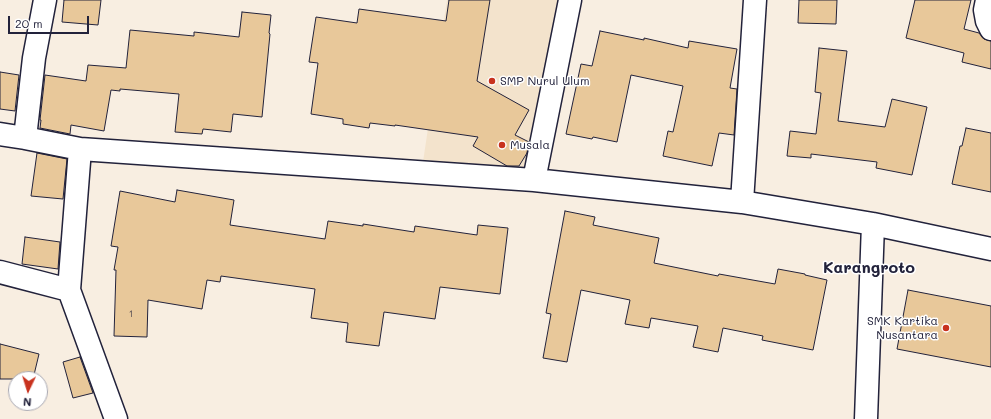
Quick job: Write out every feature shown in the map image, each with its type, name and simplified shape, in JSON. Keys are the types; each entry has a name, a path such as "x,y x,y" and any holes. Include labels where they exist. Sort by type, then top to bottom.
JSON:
{"street":[{"path":"25,138 34,58 45,0"},
{"path":"534,180 570,0"},
{"path":"742,202 755,0"},
{"path":"987,0 985,10 987,21 991,29"},
{"path":"0,134 80,149 534,180 742,202 873,224 991,249"},
{"path":"80,149 69,290 116,419"},
{"path":"866,419 873,224"},
{"path":"0,272 69,290"}],"shaded area":[{"name":"SMP Nurul Ulum","path":"447,0 562,0 534,172 423,162"}],"building":[{"path":"64,0 101,0 98,25 62,22"},
{"path":"449,0 490,0 477,81 529,110 515,135 529,142 527,153 519,166 507,166 473,146 478,137 395,125 370,123 369,128 343,124 343,119 311,114 318,63 309,62 316,17 357,23 359,9 446,21"},
{"path":"799,0 837,0 836,24 798,23"},
{"path":"915,0 971,0 964,29 979,33 984,39 991,41 991,69 962,62 964,53 906,38"},
{"path":"242,12 271,15 262,117 233,114 231,132 203,129 202,134 175,132 179,94 120,89 120,91 111,90 104,131 71,125 70,134 40,128 45,75 86,81 88,65 126,68 130,30 194,36 194,32 239,37"},
{"path":"600,31 644,40 644,38 688,48 689,41 737,49 730,88 737,89 734,135 719,133 712,166 663,156 668,131 673,132 683,86 631,75 617,142 593,137 592,139 566,134 581,64 592,66"},
{"path":"819,48 847,51 838,121 885,127 892,99 927,107 912,175 876,168 877,162 811,154 811,158 787,156 790,131 816,134 821,93 815,92"},
{"path":"0,72 19,75 15,111 0,109"},
{"path":"966,128 991,133 991,192 952,184 960,146 962,146"},
{"path":"37,153 67,159 63,199 31,196"},
{"path":"177,190 234,200 230,225 325,239 328,221 363,226 363,224 414,232 415,226 477,235 478,225 508,228 500,294 440,287 435,319 384,312 379,346 346,342 348,323 311,318 315,289 221,276 220,282 207,280 202,309 148,300 147,337 114,336 116,270 114,270 118,247 111,246 120,191 175,202"},
{"path":"565,211 595,217 593,225 659,238 654,263 718,276 719,274 775,284 778,269 827,280 813,350 762,340 763,336 723,328 718,352 693,347 698,326 651,318 649,328 625,324 630,300 581,290 567,362 543,358 551,314 546,313"},
{"path":"25,237 60,242 58,269 22,264"},
{"name":"SMK Kartika Nusantara","path":"908,290 991,306 991,367 897,349"},
{"path":"0,344 39,354 35,371 8,371 8,379 0,379"},
{"path":"80,357 93,393 73,398 63,362"}],"place":[{"name":"SMP Nurul Ulum","path":"492,81"},
{"name":"Musala","path":"502,145"},
{"name":"SMK Kartika Nusantara","path":"946,328"}],"district":[{"name":"Karangroto","path":"869,268"}]}
